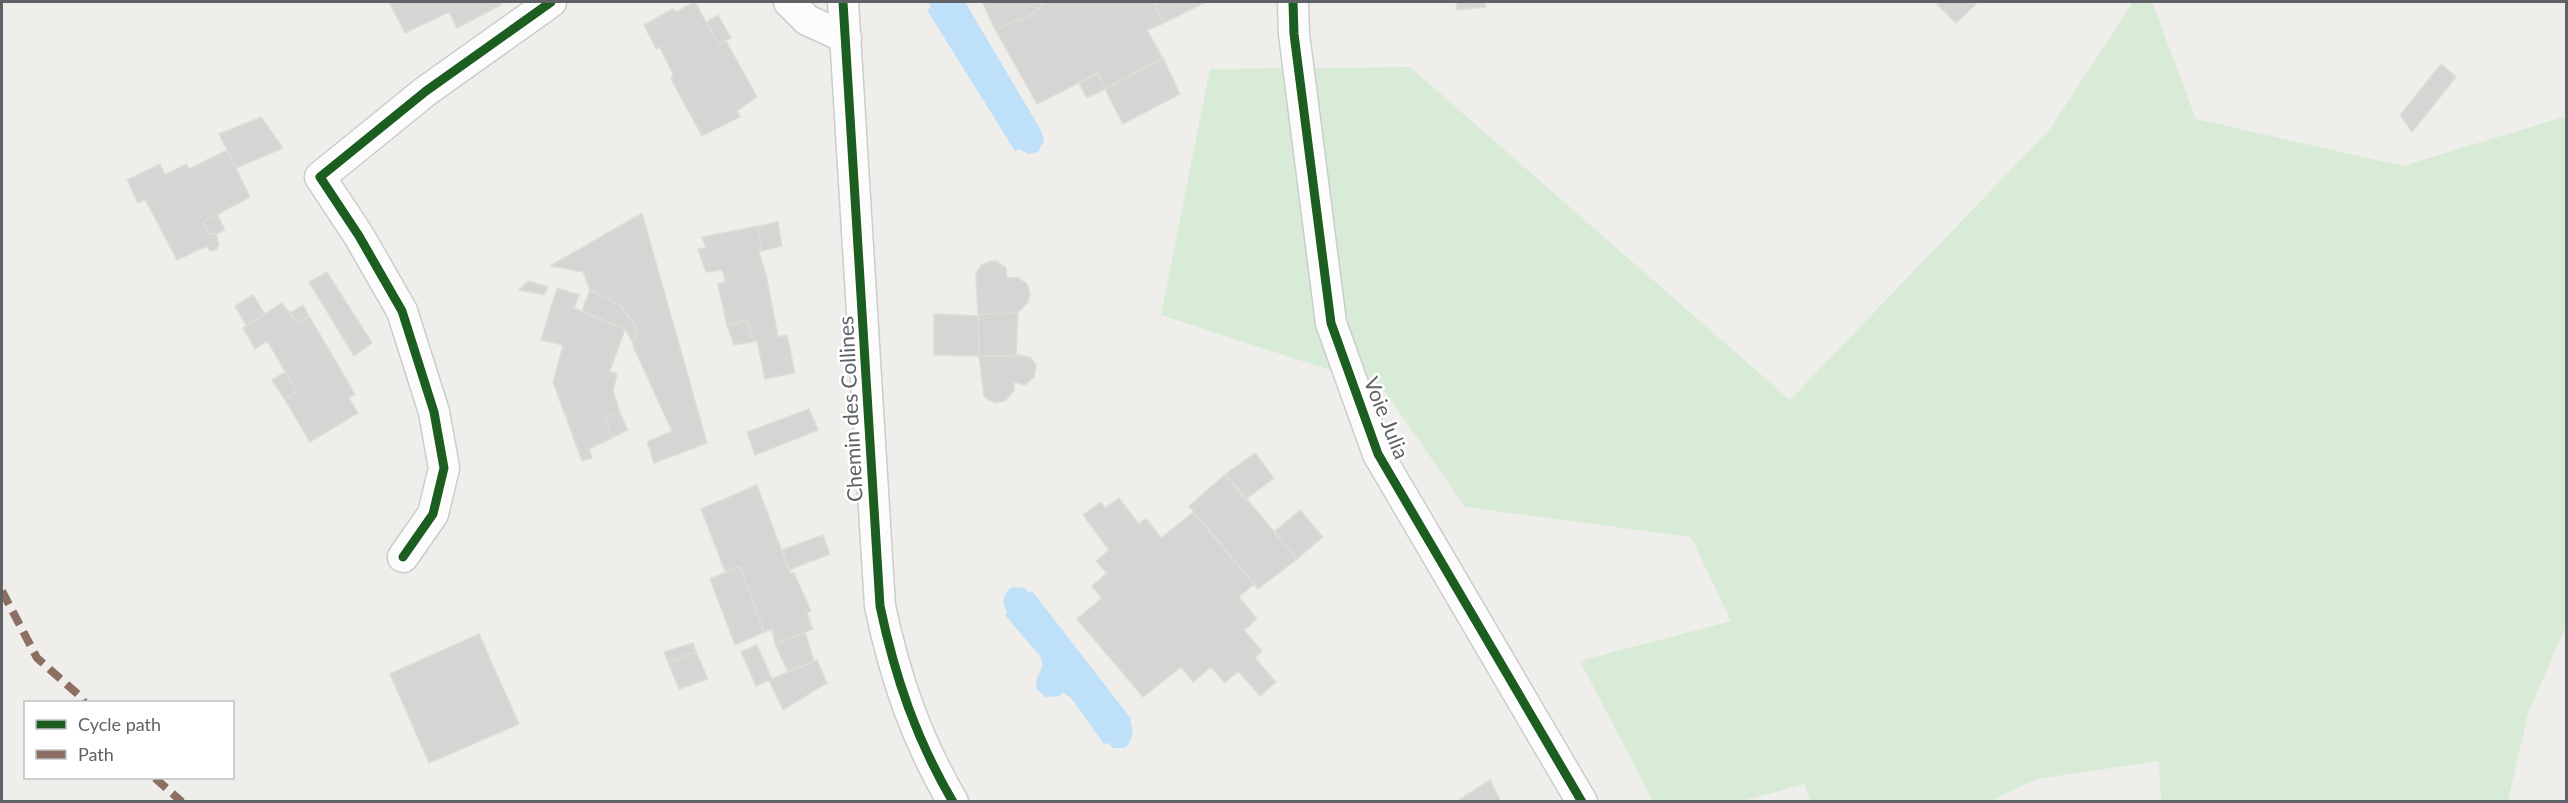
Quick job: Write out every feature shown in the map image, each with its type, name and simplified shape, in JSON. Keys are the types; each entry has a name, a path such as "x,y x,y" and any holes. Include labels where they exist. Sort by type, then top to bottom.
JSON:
{"street":[{"path":"403,556 433,514 444,468 434,412 402,311 359,236 320,177 426,91 551,2"},
{"path":"789,2 807,20 846,38"},
{"name":"Chemin des Collines","path":"843,2 880,606 892,661 909,712 953,801"},
{"name":"Voie Julia","path":"1293,2 1294,34 1331,323 1378,454 1582,801"}],"green space":[{"path":"2133,2 2152,2 2196,119 2403,166 2563,117 2566,121 2566,626 2528,713 2508,801 2161,801 2159,761 2036,779 1991,801 1810,801 1805,784 1742,801 1653,801 1580,661 1731,621 1691,537 1465,507 1382,387 1161,315 1210,69 1410,67 1790,400 2050,129"}],"water":[{"path":"928,2 965,2 1042,132 1044,141 1038,152 1028,154 1019,149 1015,151 927,10 931,7"},
{"path":"1013,587 1024,588 1029,593 1032,591 1132,720 1130,722 1132,736 1125,748 1113,748 1108,743 1104,744 1071,698 1064,693 1059,696 1045,697 1037,689 1036,681 1043,665 1040,656 1005,615 1007,612 1004,598"}],"building":[{"path":"389,2 500,2 501,5 457,28 449,12 405,33"},
{"path":"695,2 718,44 726,41 757,97 737,111 740,117 702,136 671,79 673,74 660,47 656,49 644,25 673,9 676,12"},
{"path":"982,2 1045,2 1031,15 995,29"},
{"path":"1045,2 1153,2 1164,23 1147,30 1163,58 1105,89 1098,73 1037,104 995,29 1031,15"},
{"path":"1206,2 1164,23 1154,3"},
{"path":"1456,2 1485,2 1486,7 1457,10"},
{"path":"1935,2 1978,2 1956,23"},
{"path":"718,15 731,38 718,44 706,22"},
{"path":"1163,58 1180,94 1123,124 1105,89"},
{"path":"2441,64 2456,77 2412,132 2400,115"},
{"path":"1098,73 1105,89 1087,98 1079,83"},
{"path":"261,117 283,148 236,168 219,134"},
{"path":"227,150 250,197 203,222 209,234 216,233 219,245 216,250 210,251 207,246 177,260 145,199 138,203 127,180 160,164 165,175 186,164 189,169"},
{"path":"642,213 707,443 654,463 647,442 672,431 633,346 636,329 632,320 620,305 590,290 583,272 550,266"},
{"path":"217,214 225,230 209,234 203,222"},
{"path":"778,222 782,246 762,251 758,226"},
{"path":"758,226 762,251 759,252 766,274 778,337 787,335 795,373 765,379 757,341 753,342 747,320 727,325 718,284 726,282 722,270 706,272 698,249 706,248 702,237"},
{"path":"997,261 1006,268 1007,278 1017,277 1027,284 1030,293 1028,302 1018,313 978,316 976,274 981,265"},
{"path":"327,272 372,343 354,356 309,282"},
{"path":"528,281 548,287 544,295 519,290"},
{"path":"557,288 579,295 574,308 625,329 610,371 617,374 613,391 620,413 605,418 612,438 589,449 592,458 582,461 553,382 563,345 541,340"},
{"path":"590,290 620,305 636,329 633,343 625,329 582,311"},
{"path":"253,295 265,314 246,325 235,306"},
{"path":"282,303 297,323 309,316 355,394 349,398 358,413 310,442 285,400 297,391 267,341 255,349 243,328"},
{"path":"303,305 309,316 297,323 291,312"},
{"path":"1018,313 1016,356 979,356 978,316"},
{"path":"934,314 978,316 979,356 934,355"},
{"path":"747,320 753,342 734,345 727,325"},
{"path":"1019,355 1031,358 1036,365 1034,377 1025,385 1014,382 1014,391 1005,401 996,403 987,399 984,396 979,356"},
{"path":"285,372 297,391 285,400 272,380"},
{"path":"809,409 818,430 755,455 747,432"},
{"path":"620,413 628,430 612,438 605,418"},
{"path":"1255,453 1274,478 1245,500 1226,474"},
{"path":"1226,474 1297,559 1258,589 1189,506"},
{"path":"757,485 789,570 791,574 794,573 811,611 807,613 813,629 775,644 772,629 764,632 740,566 725,571 701,509"},
{"path":"1119,498 1139,524 1146,518 1161,538 1193,512 1254,584 1239,597 1257,619 1244,630 1262,651 1255,658 1276,682 1260,696 1238,671 1225,683 1211,667 1193,682 1181,667 1143,697 1077,619 1102,598 1092,586 1107,573 1096,561 1109,550 1083,515 1101,502 1105,508"},
{"path":"1300,510 1323,537 1297,559 1274,532"},
{"path":"823,535 830,554 789,570 782,550"},
{"path":"740,566 764,632 735,645 710,579"},
{"path":"805,632 814,661 788,672 775,644"},
{"path":"479,634 519,724 429,763 390,674"},
{"path":"693,643 696,652 668,662 664,652"},
{"path":"757,645 772,679 817,660 827,683 783,710 769,680 756,686 741,652"},
{"path":"696,652 708,679 679,689 668,662"},
{"path":"1490,780 1501,802 1461,802 1460,799"}],"marked path":[{"path":"2,591 37,658 83,701"},
{"path":"156,779 182,802"}],"cycle path":[{"path":"403,557 433,514 444,468 434,412 402,311 359,236 320,177 426,91 551,2"},
{"path":"843,2 880,606 908,707 928,755 953,802"},
{"path":"1293,2 1294,34 1331,323 1378,454 1582,802"}]}
